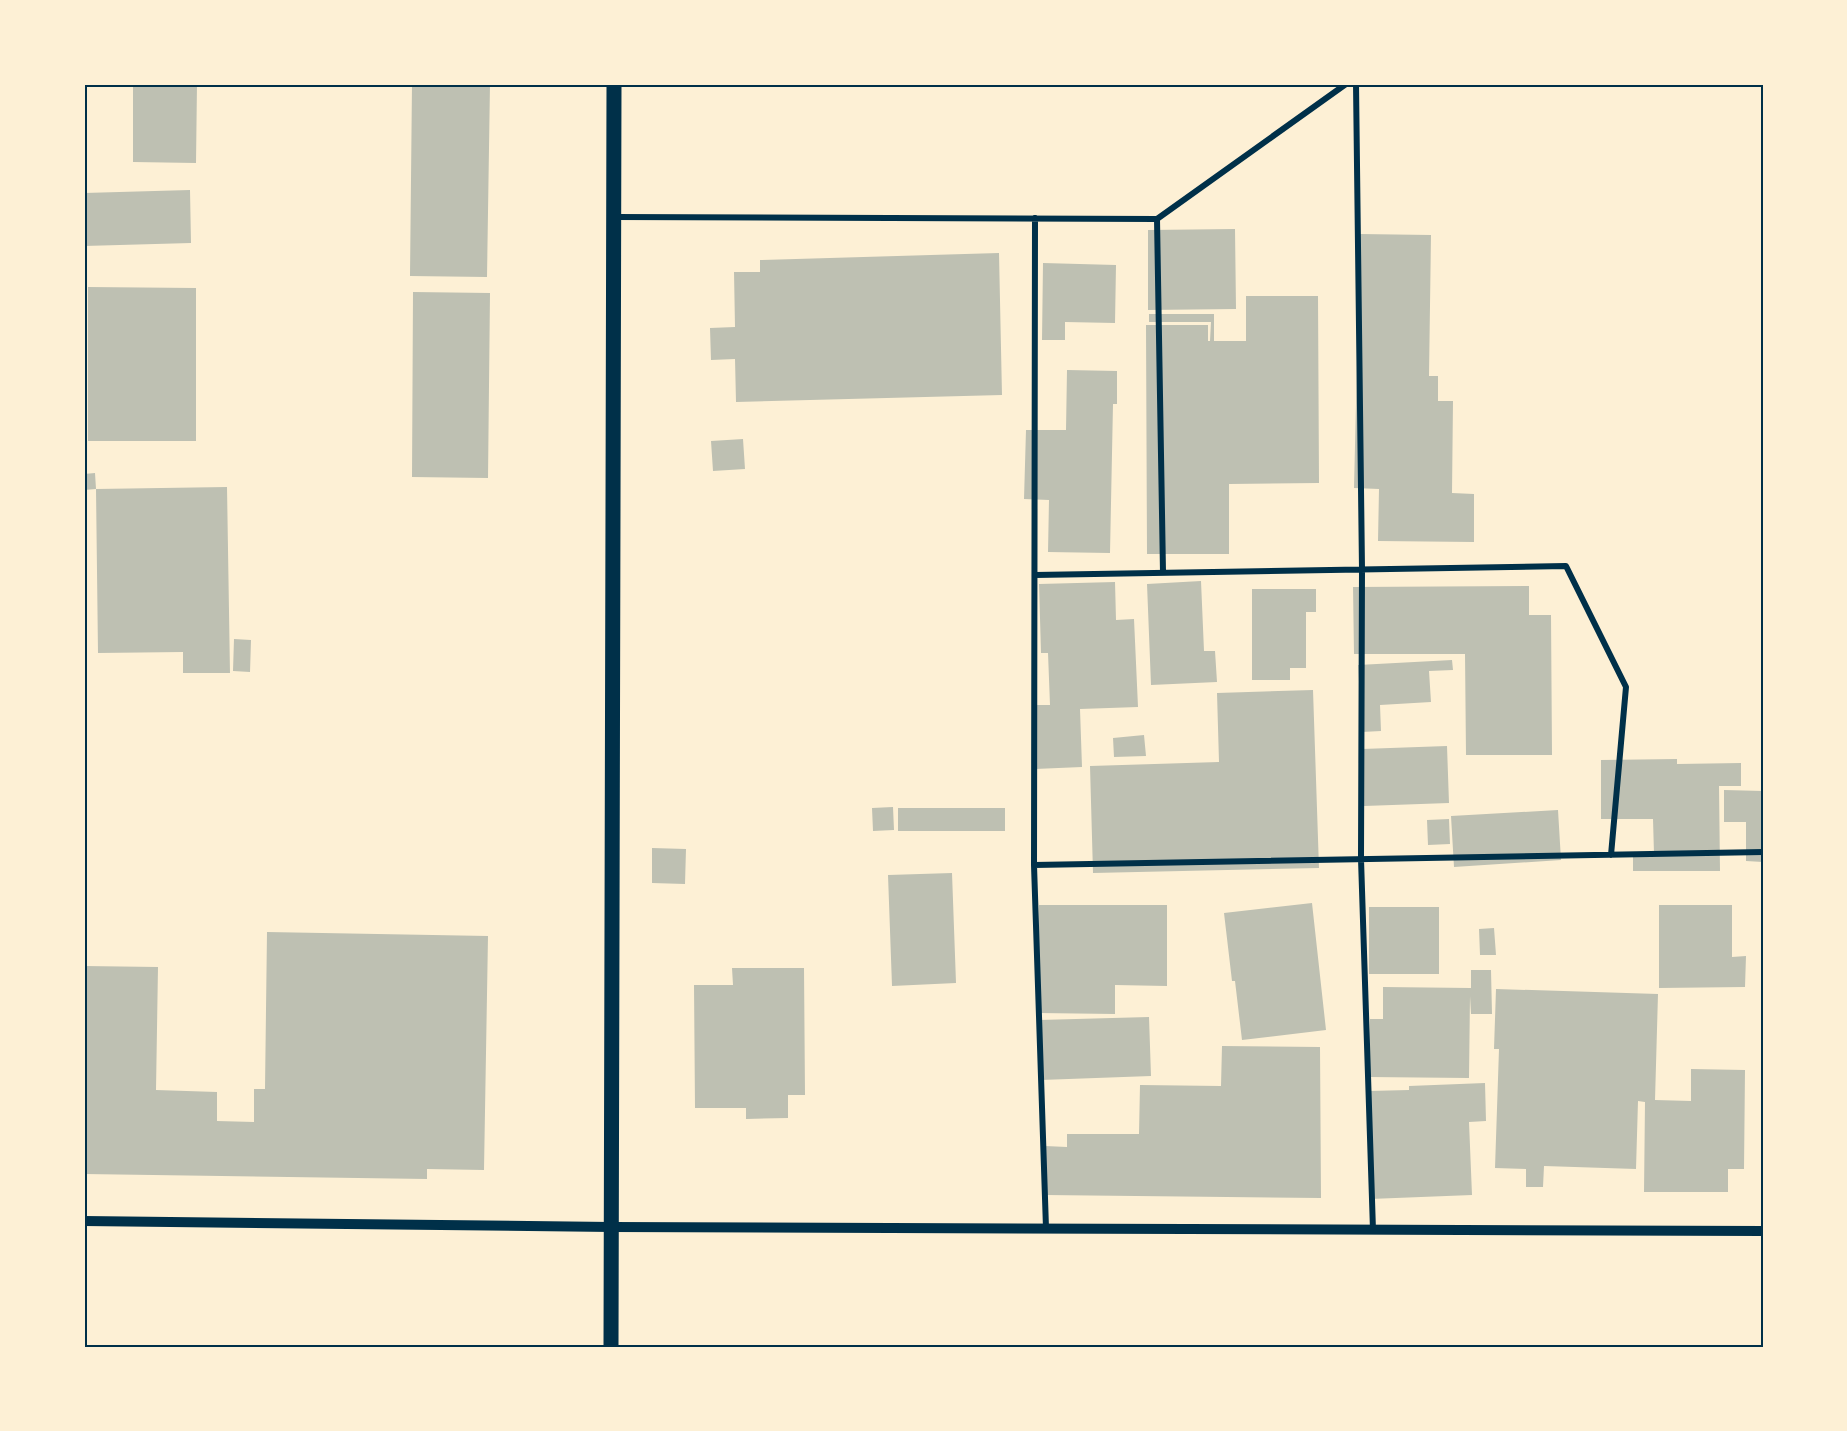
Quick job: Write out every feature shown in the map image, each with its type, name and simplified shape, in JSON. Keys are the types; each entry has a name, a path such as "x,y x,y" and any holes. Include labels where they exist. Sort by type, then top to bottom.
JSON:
{"main road":[{"path":"611,1347 614,84"}],"street":[{"path":"614,217 1157,219 1346,84"},
{"path":"1356,84 1362,570 1361,859 1373,1230"},
{"path":"1035,218 1034,865 1046,1228"},
{"path":"1157,219 1163,572"},
{"path":"1035,575 1566,566 1626,687 1611,855"},
{"path":"1034,865 1763,852"},
{"path":"84,1221 611,1227 1763,1231"}],"building":[{"path":"133,84 197,84 196,163 133,162"},
{"path":"412,84 490,84 487,277 410,276"},
{"path":"190,190 191,243 84,246 84,193"},
{"path":"1235,229 1236,309 1148,310 1148,230"},
{"path":"1360,234 1431,235 1429,376 1438,376 1438,401 1453,401 1452,493 1474,494 1474,542 1378,541 1379,489 1354,488"},
{"path":"999,253 1002,395 736,402 735,359 711,360 710,328 735,327 734,272 760,272 760,260"},
{"path":"1043,263 1116,265 1115,323 1065,322 1065,340 1042,340"},
{"path":"88,287 196,288 196,441 88,441"},
{"path":"413,292 490,293 488,478 412,477"},
{"path":"1246,296 1318,296 1319,483 1229,484 1229,554 1147,554 1146,325 1208,325 1208,341 1210,341 1211,322 1149,322 1149,314 1214,314 1214,341 1246,341"},
{"path":"1067,370 1117,371 1117,404 1113,404 1110,553 1048,552 1049,500 1024,499 1026,430 1066,430"},
{"path":"743,439 745,469 713,471 711,441"},
{"path":"95,473 96,489 84,490 84,474"},
{"path":"227,487 230,673 183,673 183,652 98,653 96,489"},
{"path":"1201,581 1204,651 1215,651 1217,682 1151,685 1147,584"},
{"path":"1115,582 1116,620 1134,619 1138,707 1080,709 1082,767 1035,769 1032,705 1050,705 1048,653 1041,653 1039,584"},
{"path":"1529,586 1529,615 1551,615 1552,755 1466,755 1465,654 1354,654 1353,587"},
{"path":"1252,589 1316,589 1316,612 1306,612 1306,668 1290,668 1290,680 1252,680"},
{"path":"234,639 251,640 250,672 233,671"},
{"path":"1452,660 1453,670 1429,671 1431,702 1380,705 1381,731 1362,732 1358,665"},
{"path":"1313,690 1319,868 1093,873 1090,766 1219,762 1217,693"},
{"path":"1144,735 1146,756 1114,757 1113,738"},
{"path":"1447,746 1449,803 1364,806 1362,749"},
{"path":"1677,759 1677,764 1741,763 1741,786 1719,786 1720,871 1633,871 1633,854 1654,854 1653,819 1601,819 1601,760"},
{"path":"1724,790 1763,791 1763,862 1746,861 1746,822 1724,822"},
{"path":"893,807 894,830 873,831 872,808"},
{"path":"898,808 1005,808 1005,831 898,831"},
{"path":"1558,810 1561,860 1454,867 1451,816"},
{"path":"1449,819 1450,844 1428,845 1427,820"},
{"path":"652,848 686,849 685,884 652,883"},
{"path":"952,873 956,983 892,986 888,875"},
{"path":"1312,903 1326,1030 1242,1040 1224,913"},
{"path":"1039,905 1167,905 1167,986 1115,985 1115,1014 1038,1013"},
{"path":"1659,905 1732,905 1732,957 1746,956 1745,987 1659,988"},
{"path":"1369,907 1439,907 1439,974 1369,974"},
{"path":"1494,928 1496,955 1480,955 1479,929"},
{"path":"267,932 488,936 484,1170 427,1169 427,1179 84,1174 84,966 158,967 156,1090 217,1092 217,1121 254,1122 254,1089 265,1089"},
{"path":"732,968 804,968 805,1095 788,1095 788,1118 746,1119 746,1108 695,1108 694,985 733,985"},
{"path":"1471,970 1491,970 1492,1014 1471,1014 1470,996 1469,1078 1369,1077 1370,1019 1383,1019 1383,987 1471,988"},
{"path":"1496,989 1658,994 1655,1100 1691,1101 1691,1069 1745,1070 1744,1169 1728,1169 1728,1192 1644,1192 1645,1102 1638,1101 1636,1169 1544,1166 1543,1187 1526,1187 1526,1169 1495,1168 1499,1049 1494,1049"},
{"path":"1149,1017 1151,1076 1041,1080 1039,1020"},
{"path":"1222,1046 1320,1047 1321,1198 1045,1195 1045,1146 1067,1147 1067,1134 1139,1134 1140,1085 1221,1086"},
{"path":"1485,1083 1486,1121 1469,1122 1472,1195 1370,1199 1369,1091 1409,1090 1409,1086"}]}
